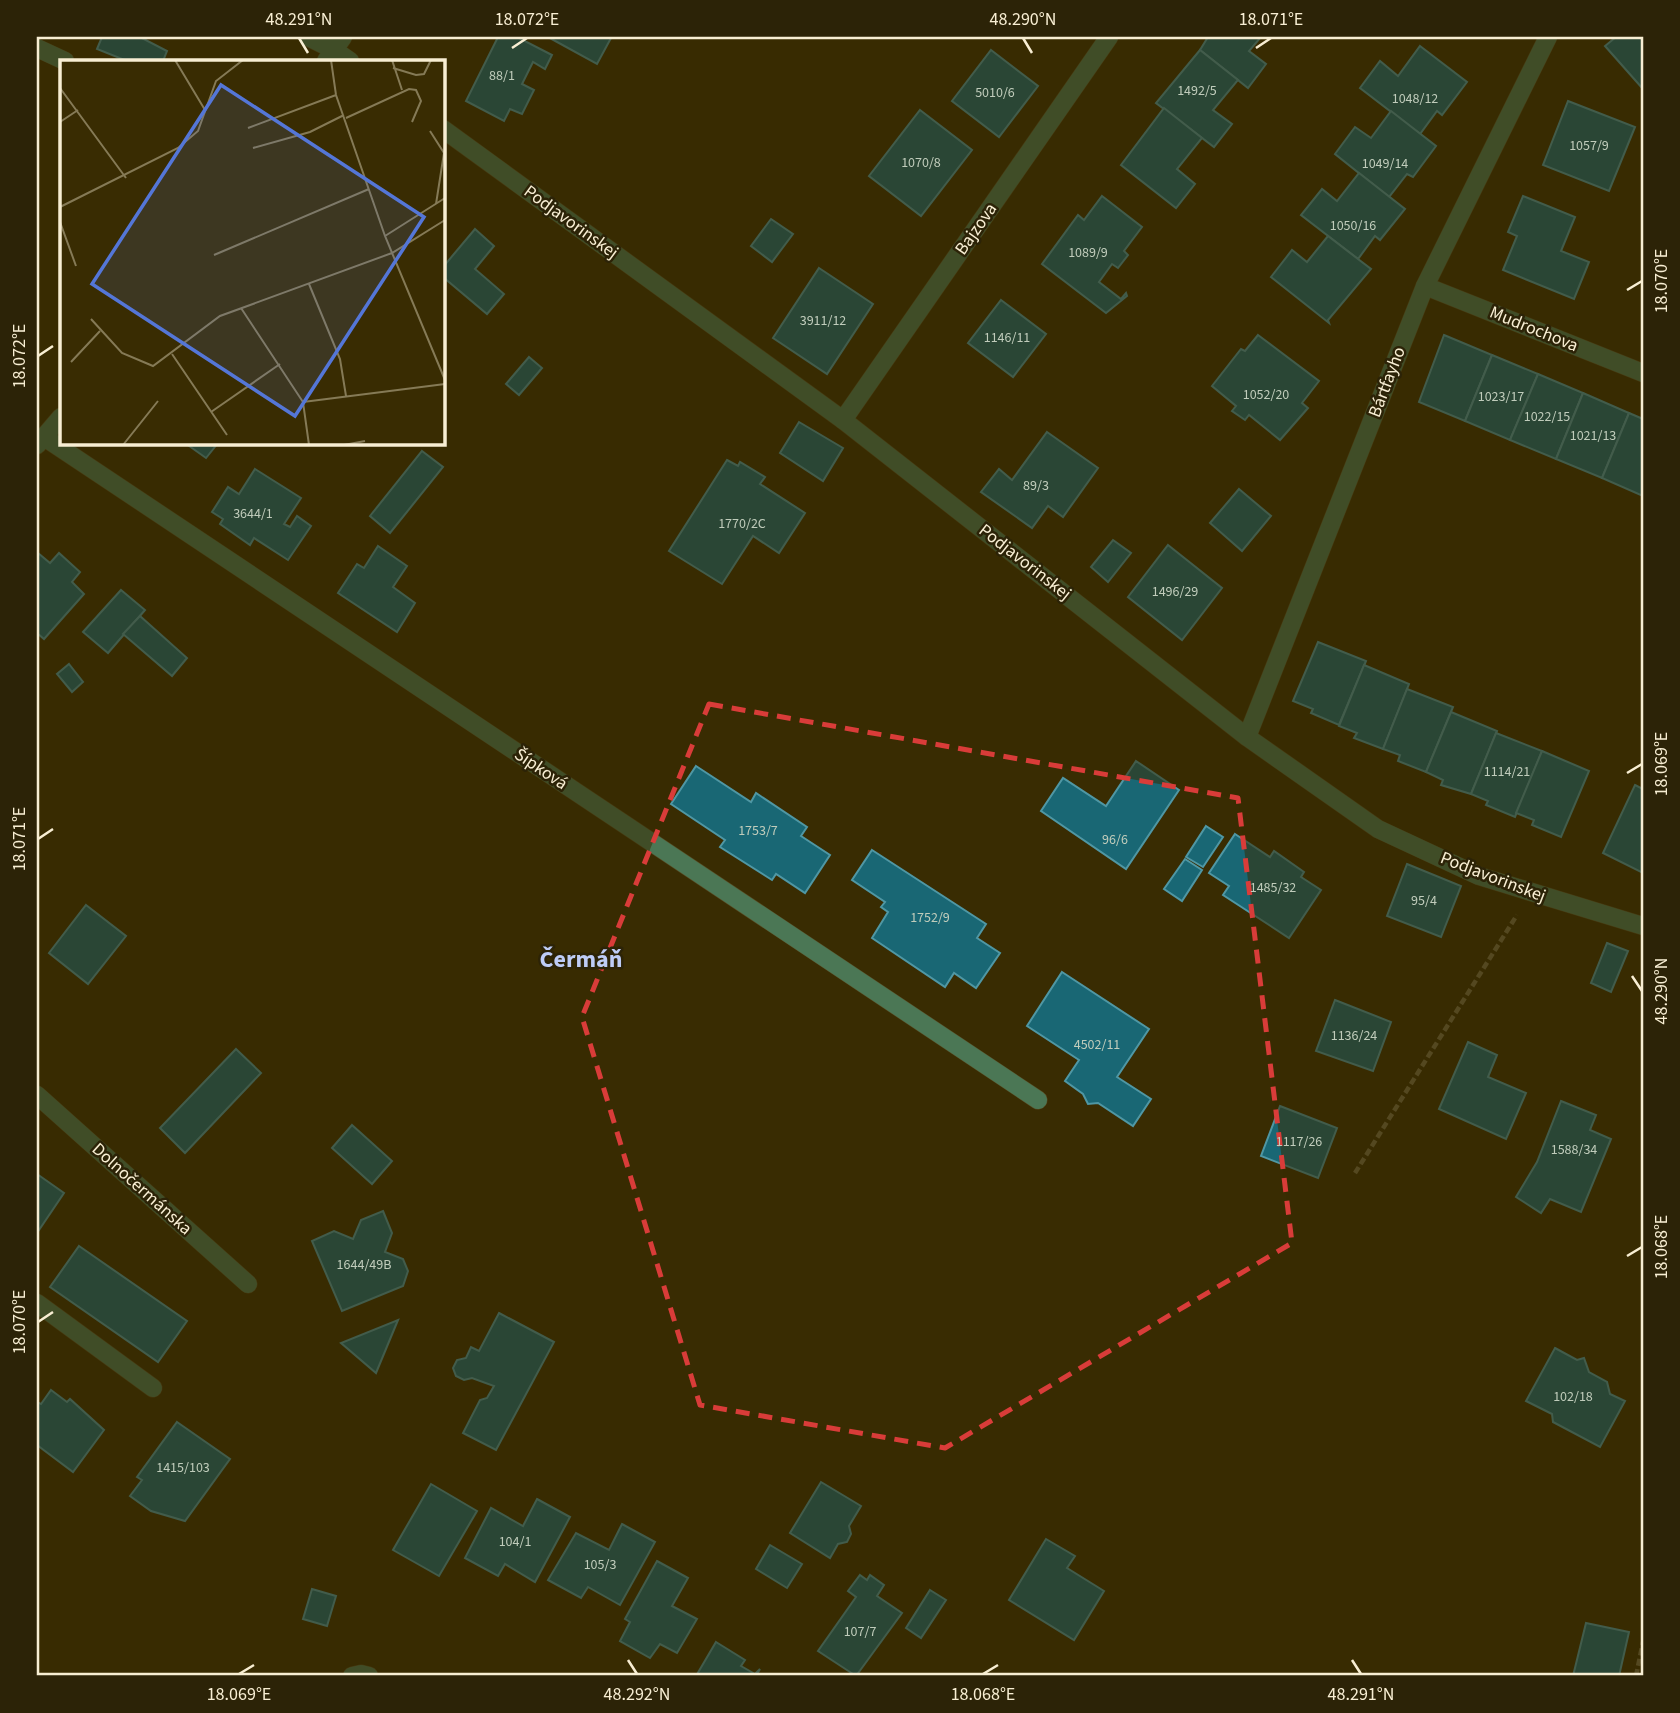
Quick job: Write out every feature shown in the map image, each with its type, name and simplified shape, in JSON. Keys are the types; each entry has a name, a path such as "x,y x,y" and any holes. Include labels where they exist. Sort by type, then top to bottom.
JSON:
{"street":[{"path":"308,37 334,49 349,60"},
{"name":"Bajzova","path":"843,421 1109,37"},
{"name":"Bártfayho","path":"1247,737 1425,286 1548,37"},
{"path":"37,48 63,60"},
{"name":"Podjavorinskej","path":"444,130 843,421 1247,737 1378,829 1479,876 1643,926"},
{"name":"Mudrochova","path":"1425,286 1643,373"},
{"path":"40,441 60,418"},
{"name":"Šípková","path":"40,441 1038,1100"},
{"name":"Dolnočermánska","path":"37,1095 247,1284"},
{"path":"37,1303 153,1388"},
{"path":"352,1676 369,1676"}],"path":[{"path":"1356,1173 1531,893"},
{"path":"1636,1676 1643,1642"}],"highlighted area":[{"path":"709,704 1238,798 1292,1243 945,1448 700,1405 582,1017"}],"building":[{"path":"102,37 140,37 167,51 163,60 124,60 97,49"},
{"path":"498,37 517,37 552,55 545,69 533,62 522,84 534,90 522,114 510,109 504,121 466,101"},
{"path":"548,37 608,37 611,38 597,64"},
{"path":"1208,37 1261,37 1249,51 1266,64 1248,88 1200,50"},
{"path":"1616,37 1643,37 1643,89 1605,46"},
{"path":"1420,46 1467,82 1442,115 1437,111 1420,134 1360,88 1380,61 1398,76"},
{"path":"991,50 1038,86 999,137 952,101"},
{"path":"1200,50 1238,80 1213,110 1232,124 1214,147 1156,103"},
{"path":"1568,101 1635,127 1609,191 1543,165"},
{"path":"1164,108 1202,138 1177,169 1195,184 1176,208 1121,165"},
{"path":"920,110 972,150 921,216 869,176"},
{"path":"1391,111 1436,146 1413,177 1407,174 1389,197 1335,154 1355,127 1371,138"},
{"path":"1359,173 1405,209 1380,240 1375,236 1358,259 1301,215 1322,189 1337,201"},
{"path":"1102,196 1142,227 1124,251 1128,255 1118,268 1112,264 1099,282 1121,299 1126,293 1127,296 1106,313 1042,264 1078,215 1084,220"},
{"path":"1523,196 1575,217 1561,251 1589,262 1574,299 1503,270 1517,236 1508,232"},
{"path":"771,219 793,234 772,262 751,246"},
{"path":"475,229 494,246 475,269 504,294 487,314 444,278 444,266"},
{"path":"1328,236 1371,269 1328,320 1329,323 1271,277 1292,250 1307,262"},
{"path":"819,268 873,304 827,374 773,338"},
{"path":"1001,300 1046,334 1013,377 968,343"},
{"path":"1258,335 1319,381 1302,403 1308,408 1280,440 1249,415 1245,420 1232,411 1236,406 1212,386 1241,349 1245,351"},
{"path":"1444,335 1492,355 1465,421 1419,402"},
{"path":"1492,355 1538,374 1510,440 1465,421"},
{"path":"529,357 542,368 519,395 506,384"},
{"path":"1538,374 1583,393 1556,459 1510,440"},
{"path":"1583,393 1629,413 1602,478 1556,459"},
{"path":"1629,413 1643,419 1643,496 1602,478"},
{"path":"799,422 843,448 823,481 780,453"},
{"path":"1047,432 1098,468 1063,517 1048,506 1032,528 981,492 999,469 1012,480"},
{"path":"186,444 217,444 206,458"},
{"path":"422,451 443,467 390,533 370,516"},
{"path":"727,460 738,466 740,462 765,477 760,484 805,513 779,553 753,536 722,584 669,551"},
{"path":"255,469 301,498 284,524 290,527 297,516 311,526 288,560 254,538 250,545 220,524 223,519 212,512 228,487 239,494"},
{"path":"1239,489 1271,516 1242,551 1210,523"},
{"path":"1113,540 1131,553 1108,582 1091,567"},
{"path":"1168,545 1222,588 1182,640 1128,597"},
{"path":"378,546 407,566 393,587 415,603 397,632 338,593 357,564 364,568"},
{"path":"38,553 50,563 59,553 80,572 72,582 84,594 44,639 37,633"},
{"path":"121,590 145,610 108,653 83,632"},
{"path":"140,616 187,658 172,676 123,634"},
{"path":"1318,642 1366,661 1339,725 1311,713 1313,709 1293,701"},
{"path":"69,664 83,682 72,692 57,674"},
{"path":"1364,665 1409,684 1383,749 1354,738 1357,733 1339,726"},
{"path":"1407,689 1453,707 1426,772 1398,761 1400,755 1383,749"},
{"path":"1451,712 1497,731 1471,794 1441,785 1443,780 1426,772"},
{"path":"1496,733 1542,751 1515,817 1486,805 1488,801 1471,794"},
{"path":"1542,751 1589,771 1561,837 1532,825 1534,820 1516,813"},
{"path":"1136,761 1179,790 1126,869 1041,811 1063,778 1106,806"},
{"path":"696,766 751,802 756,793 807,827 801,836 830,855 805,893 776,874 772,880 720,847 725,840 671,804"},
{"path":"1635,785 1643,789 1643,873 1603,853"},
{"path":"1206,826 1223,837 1203,867 1186,857"},
{"path":"1235,834 1270,857 1274,851 1304,872 1301,877 1321,890 1289,938 1223,895 1229,886 1209,873"},
{"path":"872,850 986,924 977,938 1000,953 976,988 954,973 945,987 872,938 888,912 881,907 885,902 852,880"},
{"path":"1185,859 1202,870 1182,901 1164,889"},
{"path":"1407,864 1461,886 1441,937 1387,916"},
{"path":"86,905 126,936 88,984 49,953"},
{"path":"1607,943 1628,951 1611,992 1591,983"},
{"path":"1062,972 1149,1029 1117,1077 1151,1099 1133,1126 1098,1103 1088,1104 1083,1094 1065,1081 1079,1060 1027,1026"},
{"path":"1335,1000 1391,1022 1373,1071 1316,1051"},
{"path":"1468,1042 1497,1055 1488,1077 1526,1093 1506,1139 1439,1109"},
{"path":"236,1049 261,1073 185,1153 160,1128"},
{"path":"1561,1101 1596,1115 1590,1130 1611,1139 1581,1212 1550,1199 1541,1213 1516,1197 1537,1162"},
{"path":"1280,1106 1337,1128 1318,1178 1261,1156"},
{"path":"352,1125 392,1161 372,1184 332,1148"},
{"path":"37,1174 64,1193 37,1233"},
{"path":"383,1211 392,1233 385,1252 403,1259 408,1271 403,1286 342,1311 312,1241 334,1231 353,1239 361,1220"},
{"path":"79,1246 187,1321 158,1362 50,1287"},
{"path":"499,1313 554,1342 496,1450 463,1433 480,1400 487,1398 494,1386 472,1378 464,1380 456,1376 453,1368 457,1360 466,1358 471,1347 479,1351"},
{"path":"398,1320 376,1373 341,1343"},
{"path":"1555,1348 1577,1360 1584,1358 1589,1372 1607,1382 1610,1394 1625,1401 1600,1447 1553,1422 1552,1414 1526,1401"},
{"path":"51,1390 67,1402 70,1399 104,1430 73,1472 37,1445 37,1402 41,1404"},
{"path":"177,1422 230,1459 185,1521 151,1511 130,1496 142,1480 137,1477"},
{"path":"821,1482 861,1506 849,1526 851,1534 847,1542 838,1544 830,1558 790,1533"},
{"path":"431,1484 477,1511 439,1576 393,1550"},
{"path":"537,1499 570,1517 535,1582 505,1564 498,1576 465,1558 491,1508 523,1526"},
{"path":"622,1524 655,1542 620,1605 588,1587 581,1598 548,1580 576,1533 609,1550"},
{"path":"1046,1539 1075,1556 1067,1568 1104,1591 1074,1640 1009,1600"},
{"path":"770,1545 802,1564 787,1588 756,1569"},
{"path":"657,1561 688,1578 672,1606 697,1619 677,1653 660,1644 650,1658 620,1641 630,1622 625,1619"},
{"path":"860,1575 867,1580 870,1575 884,1585 877,1596 902,1613 856,1676 818,1651 856,1597 848,1591"},
{"path":"312,1589 336,1596 327,1626 303,1619"},
{"path":"930,1590 946,1600 921,1638 906,1628"},
{"path":"1586,1623 1629,1632 1619,1676 1573,1676"},
{"path":"716,1642 745,1660 741,1666 755,1674 760,1669 756,1676 696,1676"}],"district":[{"name":"Čermáň","path":"581,959"}]}
